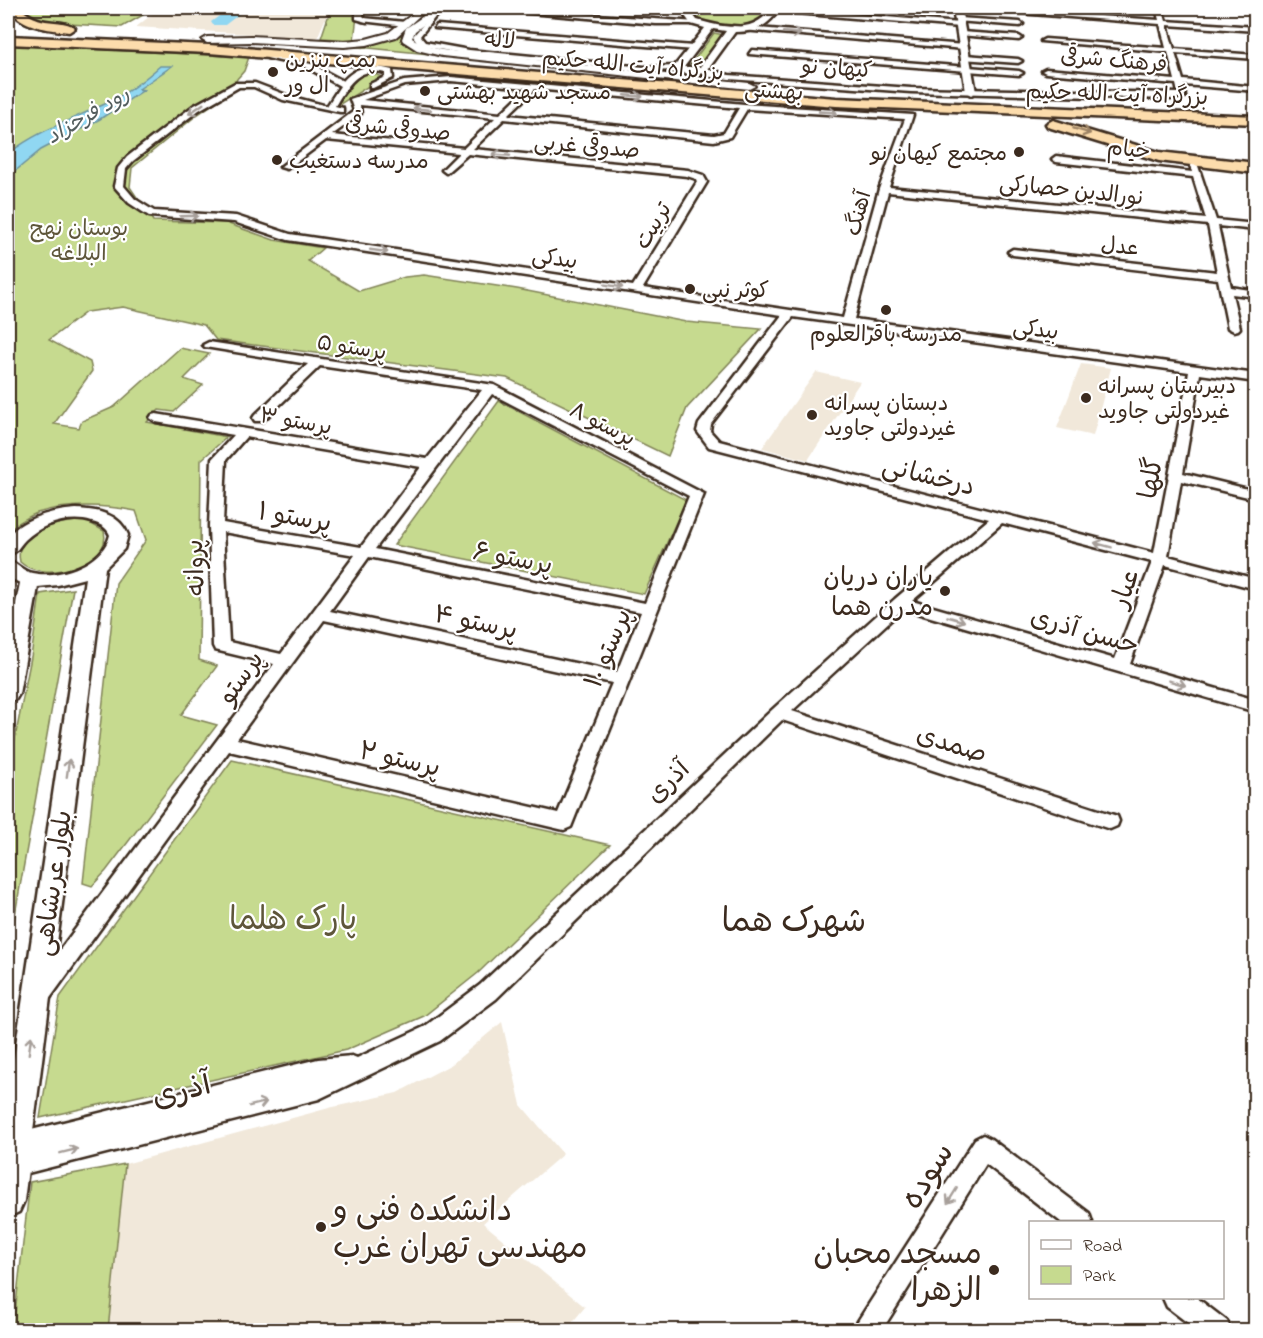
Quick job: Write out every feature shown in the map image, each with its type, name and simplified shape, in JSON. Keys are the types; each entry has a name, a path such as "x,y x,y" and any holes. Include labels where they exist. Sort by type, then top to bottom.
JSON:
{"highway":[{"path":"15,8 24,18 39,23 127,36"},
{"name":"بزرگراه آیت الله حکیم","path":"8,32 127,36 617,84 836,102 1256,120"},
{"name":"بزرگراه آیت الله حکیم","path":"8,40 208,44 367,52 748,87 930,98 1256,111"},
{"path":"930,98 1194,103"},
{"path":"836,102 1044,121 1089,133 1149,154 1192,162 1256,168"}],"main road":[{"path":"208,44 354,44 392,35 425,8"},
{"name":"لاله","path":"439,9 410,30 407,39 412,44 442,53 748,87"}],"street":[{"path":"360,8 359,17 364,20 405,24"},
{"path":"477,8 656,22 694,22 711,26 964,52 1018,61"},
{"path":"694,22 689,16 696,8"},
{"path":"971,92 957,8 1256,29"},
{"path":"1159,8 1178,82"},
{"path":"439,9 416,36 416,39 423,44 459,51 650,69 678,68 688,71 702,70 733,28 766,22 775,9 960,27 1019,38"},
{"path":"960,27 1020,24"},
{"path":"678,68 711,26"},
{"path":"437,27 693,48"},
{"path":"587,47 594,40"},
{"path":"1045,41 1256,57"},
{"path":"208,44 300,62 334,77 344,85"},
{"path":"752,52 1019,73"},
{"path":"573,62 580,54"},
{"path":"331,109 344,85 359,70 374,69 389,72 389,78 353,101"},
{"name":"کیهان نو","path":"702,70 705,73 729,77 877,88 1145,98 1170,98 1182,95 1178,82"},
{"name":"فرهنگ شرقی","path":"1046,71 1256,89"},
{"path":"372,87 416,78 451,76 617,84"},
{"name":"بهشتی","path":"331,109 344,109 353,101 394,86 426,80 462,80 744,106 909,117"},
{"name":"بیدکی","path":"331,109 286,98 255,85 236,85 196,108 130,159 122,168 119,180 121,192 152,214 236,219 288,237 790,314 1256,378"},
{"path":"446,170 534,86"},
{"path":"353,101 714,138 727,135 744,106"},
{"path":"284,168 358,112 358,107 353,101"},
{"name":"آهنگ","path":"848,322 884,189 909,117"},
{"name":"صدوقی شرقی","path":"326,137 465,152"},
{"name":"صدوقی غربی","path":"465,152 688,173 699,177 702,182"},
{"name":"خیام","path":"1056,159 1196,170 1212,223"},
{"name":"تربیت","path":"636,290 702,182"},
{"name":"نورالدین حصارکی","path":"884,189 1256,228"},
{"path":"1212,223 1234,328"},
{"name":"عدل","path":"1013,252 1223,276"},
{"path":"1226,290 1256,294"},
{"name":"درخشانی","path":"790,314 705,424 703,431 714,444 1256,584"},
{"name":"پرستو ۵","path":"208,345 490,388"},
{"path":"259,418 317,362"},
{"name":"گلها","path":"1160,559 1195,370"},
{"name":"پرستو","path":"36,1000 430,464 490,388"},
{"name":"پرستو ۸","path":"490,388 697,494"},
{"name":"پرستو ۳","path":"156,418 430,464"},
{"name":"پروانه","path":"243,433 219,459 216,526 221,646 285,661"},
{"path":"1175,475 1256,495"},
{"name":"پرستو ۱۰","path":"564,822 697,494"},
{"path":"8,549 20,534 45,520 62,515 95,515 107,519 116,526 119,535 116,545 108,556 96,566 63,578 30,580 18,576 8,567"},
{"name":"آذری","path":"14,1156 319,1089 362,1066 432,1034 488,992 779,713 900,603 999,518"},
{"name":"پرستو ۱","path":"216,526 365,552"},
{"name":"پرستو ۶","path":"365,552 651,609"},
{"name":"عیار","path":"1121,666 1160,559"},
{"name":"بلوار عربشاهی","path":"8,1201 96,566"},
{"path":"9,682 30,580"},
{"name":"حسن آذری","path":"900,603 1256,706"},
{"name":"پرستو ۴","path":"320,614 621,679"},
{"name":"صمدی","path":"779,713 1110,821"},
{"name":"پرستو ۲","path":"225,743 564,822"},
{"name":"سوده","path":"867,1330 983,1147 1079,1221"},
{"path":"1177,1299 1218,1330"}],"shaded area":[{"path":"157,8 330,8 317,38 136,27"},
{"name":"دبیرستان پسرانه غیردولتی جاوید","path":"1081,364 1111,368 1093,436 1057,428"},
{"name":"دبستان پسرانه غیردولتی جاوید","path":"816,372 860,382 808,460 762,448"},
{"path":"502,1022 521,1105 563,1154 483,1223 585,1307 566,1330 108,1330 125,1164 329,1108 397,1093 452,1064"}],"green space":[{"path":"28,8 138,8 143,15 122,27 50,23 28,15"},
{"path":"331,8 358,8 354,40 321,38"},
{"path":"703,8 770,8 755,24 739,27 721,26 698,19 697,15"},
{"path":"714,33 724,35 700,69 688,68"},
{"path":"401,35 412,47 440,55 348,46 378,43"},
{"name":"بوستان نهج البلاغه","path":"8,45 249,57 244,71 231,92 197,115 132,168 130,187 153,221 226,223 274,240 323,248 308,261 359,291 405,277 424,275 517,289 686,322 761,329 687,408 668,456 507,378 216,340 204,325 123,307 86,312 49,340 90,362 92,371 54,424 79,428 82,421 114,407 180,348 209,354 184,379 203,385 174,412 159,410 147,422 227,437 201,460 199,660 217,666 181,715 217,725 106,871 92,886 83,883 116,583 146,540 136,511 99,506 74,506 49,510 33,515 8,530"},
{"path":"371,73 383,77 334,108 333,106 351,87 355,75"},
{"path":"499,401 686,500 644,594 394,545"},
{"path":"76,521 88,522 104,531 104,543 98,554 74,568 59,571 30,568 20,562 20,552 29,537 47,527"},
{"path":"73,589 8,954 8,774 31,657 40,594"},
{"name":"پارک هلما","path":"232,760 610,845 478,973 424,1016 346,1050 40,1118 60,997"},
{"path":"125,1164 108,1330 13,1330 30,1182"}],"water":[{"path":"160,66 172,66 139,89 144,90 100,119 41,150 8,177 8,154 43,132 121,95"}],"waterway":[{"name":"رود فرحزاد","path":"219,22 239,8"}],"place":[{"name":"پمپ بنزین ال ور","path":"273,72"},
{"name":"مسجد شهید بهشتی","path":"425,91"},
{"name":"مجتمع کیهان نو","path":"1019,152"},
{"name":"مدرسه دستغیب","path":"277,160"},
{"name":"کوثر نبی","path":"690,289"},
{"name":"مدرسه باقرالعلوم","path":"886,310"},
{"name":"دبیرستان پسرانه غیردولتی جاوید","path":"1086,398"},
{"name":"دبستان پسرانه غیردولتی جاوید","path":"812,415"},
{"name":"یاران دریان مدرن هما","path":"945,591"},
{"name":"دانشکده فنی و مهندسی تهران غرب","path":"321,1227"},
{"name":"مسجد محبان الزهرا","path":"994,1270"}],"district":[{"name":"شهرک هما","path":"794,919"}]}
